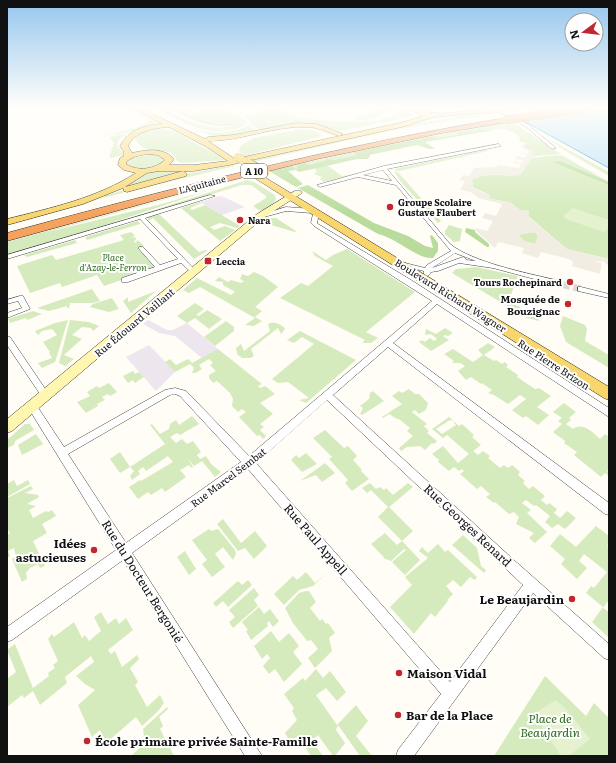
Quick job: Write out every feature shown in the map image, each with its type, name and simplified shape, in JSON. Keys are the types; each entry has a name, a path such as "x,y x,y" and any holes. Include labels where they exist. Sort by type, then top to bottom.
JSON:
{"highway":[{"name":"L'Aquitaine","path":"7,229 165,187 278,159 350,144"},
{"name":"L'Aquitaine","path":"7,237 170,192 292,162 376,144"}],"main road":[{"path":"124,144 128,157"},
{"path":"129,144 137,149 147,152 164,154 168,156 169,161 175,164 187,166 211,164 304,144"},
{"path":"207,144 233,155"},
{"path":"215,144 233,155"},
{"path":"156,168 194,168 233,155 238,144"},
{"path":"7,222 233,155 297,144"},
{"path":"147,152 128,157 122,165 126,168 146,170 167,164 169,161"},
{"name":"Boulevard Richard Wagner","path":"233,155 260,175 400,264 427,275 609,394"},
{"path":"7,218 70,202 99,192 122,180 126,175 126,168"},
{"path":"102,195 128,183 146,170"},
{"name":"Rue Édouard Vaillant","path":"7,427 260,216 295,196"},
{"name":"Boulevard Richard Wagner","path":"314,209 517,327 609,383"}],"street":[{"path":"549,144 554,148"},
{"path":"320,185 384,168 499,145"},
{"path":"384,168 437,232 455,251 493,266"},
{"path":"359,175 397,184"},
{"path":"7,257 212,196"},
{"name":"Rue Édouard Vaillant","path":"260,216 286,209 314,209"},
{"name":"Rue Pierre Brizon","path":"314,209 314,222 316,225 609,413"},
{"path":"141,217 194,272"},
{"path":"141,248 159,268"},
{"path":"427,275 428,266 455,251"},
{"path":"427,275 465,258 463,254"},
{"path":"125,280 183,260"},
{"path":"458,261 493,266 553,282"},
{"path":"581,289 609,296"},
{"path":"7,316 26,309 20,298 8,302"},
{"name":"Rue Marcel Sembat","path":"7,635 249,462 436,301"},
{"path":"7,339 46,395"},
{"path":"388,343 609,510"},
{"name":"Rue Paul Appell","path":"62,453 168,392 175,391 183,393 249,462 451,694"},
{"name":"Rue Georges Renard","path":"328,395 532,584 609,653"},
{"name":"Rue du Docteur Bergonié","path":"32,406 254,756"},
{"path":"404,756 532,584"}],"shaded area":[{"path":"523,147 534,151 532,155 536,157 532,158 520,175 508,176 489,174 481,176 472,180 473,187 490,195 489,198 511,203 520,210 529,211 528,217 567,249 609,259 609,265 605,264 605,262 596,261 602,263 600,274 572,266 573,262 569,259 541,252 538,258 522,253 524,248 498,242 495,248 475,230 476,228 487,231 493,221 482,218 485,213 496,216 502,204 478,198 471,192 460,190 465,181 459,180 463,175 469,176 474,168 496,167 498,165 519,168 521,164 513,163 514,161 522,163 523,160 515,159 517,156 525,158 527,154 519,153 528,153 529,151 522,148","holes":["534,232 538,235 535,244 526,242 518,235"]},
{"path":"220,196 245,207 222,215 200,202"},
{"path":"148,320 167,330 173,330 187,323 218,349 202,358 175,336 159,333 143,324"},
{"path":"149,345 175,372 156,391 126,357"}],"green space":[{"path":"114,144 117,144 123,155 112,158 109,157"},
{"path":"139,144 197,144 226,160 182,163 176,160 171,153 148,150"},
{"path":"244,144 292,144 244,156 239,151 241,145"},
{"path":"327,144 333,144 253,162 251,161"},
{"path":"395,144 427,144 435,149 429,149 417,145 369,155 370,156 368,159 357,159 299,172 296,170 298,165 306,163 310,165 327,160 325,158 334,160 356,155 354,152"},
{"path":"526,144 545,144 561,154 534,156 531,155 533,151 523,147"},
{"path":"555,144 609,172 609,176"},
{"path":"485,150 488,151 399,171 394,170 398,168"},
{"path":"354,152 357,155 334,160 328,158 328,160 310,165 306,163 296,170 287,167"},
{"path":"153,154 163,158 163,162 144,169 134,168 126,164 132,158"},
{"path":"557,155 563,156 609,182 609,259 567,249 528,216 529,211 520,210 511,203 488,198 489,195 473,187 472,180 478,177 489,175 520,175 532,158"},
{"path":"560,161 609,182 609,185 553,162"},
{"path":"233,165 235,166 125,192 7,225 105,197 104,196 114,193 181,175"},
{"path":"327,165 342,176 361,173 324,182 320,179 322,177 314,174 317,171 314,168"},
{"path":"292,166 296,170 288,171 303,184 296,187 269,171"},
{"path":"155,171 191,171 125,187 143,174"},
{"path":"394,171 398,172 441,221 438,223 401,182"},
{"path":"250,176 44,233 158,205 248,179 7,255 7,242"},
{"path":"247,180 254,182 275,195 276,199 269,207 258,210 253,206 266,198 266,196 251,185 242,185 138,217 136,216"},
{"path":"308,185 374,223 408,236 425,246 433,248 430,236 432,235 438,243 438,251 433,258 420,256 392,239 378,234 298,188"},
{"path":"200,202 202,203 190,208 192,210 205,205 240,226 237,228 220,223 210,227 214,230 225,226 235,230 220,241 181,208"},
{"path":"573,208 609,220 609,227 604,232 566,219 563,216"},
{"path":"157,214 160,215 199,252 207,251 194,259 153,218 148,221 148,217"},
{"path":"270,218 276,218 296,231 295,232 268,224"},
{"path":"138,221 140,224 87,240 85,237"},
{"path":"449,225 462,229 460,241 454,242 445,234 445,231"},
{"path":"466,228 475,230 475,232 489,244 489,247 465,232"},
{"name":"Place d'Azay-le-Ferron","path":"131,232 135,236 130,238 135,237 135,243 138,240 144,246 139,248 156,268 104,286 97,275 62,287 60,283 30,293 17,266 52,255 56,260 124,240 120,235"},
{"path":"534,232 538,235 536,244 526,242 518,235"},
{"path":"75,240 77,243 27,257 24,255"},
{"path":"347,249 415,292 366,332 378,338 371,343 362,343 365,340 280,298 301,283 308,286 333,266 315,256 312,251 326,260"},
{"path":"476,267 518,276 510,297 517,301 516,305 538,317 539,321 527,318 452,273 456,269"},
{"path":"254,272 263,276 278,287 255,307 262,311 255,317 262,321 254,326 245,325 255,318 200,287 189,293 183,290 197,278 231,295 235,292 223,285 223,282 215,281 219,277 228,282 231,280 241,283 244,281 240,279 242,274 248,276"},
{"path":"92,289 100,301 93,303 70,303 69,308 67,308 67,306 49,311 37,308"},
{"path":"156,291 131,313 123,301 128,297 128,302"},
{"path":"112,298 119,309 109,312 90,307 93,304"},
{"path":"195,303 204,309 196,315 199,316 207,310 222,319 209,329 195,318 187,323 177,316"},
{"path":"33,311 42,314 27,320 26,318 10,323 8,319"},
{"path":"563,316 585,325 587,329 585,341 609,355 609,368 566,342 560,326"},
{"path":"68,320 55,362 42,368 38,363 52,358 43,342 57,335 52,329 42,331 38,335 35,331 55,323"},
{"path":"70,320 89,322 99,326 93,331 91,328 82,327 72,335 82,339 64,355 74,359 65,366 59,363"},
{"path":"226,321 234,327 234,331 215,346 204,337"},
{"path":"268,324 278,324 285,329 281,334 278,328 251,349 254,356 250,358 242,358 237,354 236,348 241,344 244,351 270,331"},
{"path":"445,328 453,333 448,336 443,336 449,340 431,351 419,342 422,340 425,342 430,338 434,341 437,339 431,334 425,335 426,329 436,334"},
{"path":"300,331 356,360 306,403 299,400 309,398 288,382 278,383 272,379 314,344 302,337 294,343 287,340"},
{"path":"488,343 495,347 484,355 502,364 505,362 508,365 506,367 518,375 517,377 535,389 539,388 551,396 537,407 549,415 538,425 526,416 523,418 512,410 526,399 520,395 508,404 488,393 492,390 482,383 481,384 471,377 466,380 458,371 465,366 460,363 453,363 452,362 454,361 444,354 453,349 473,362 483,355 478,350"},
{"path":"218,349 262,384 258,386 260,388 265,386 275,394 260,403 273,414 260,424 264,427 260,430 266,436 263,439 260,435 257,436 239,417 246,412 242,409 238,412 232,406 233,399 230,393 217,381 213,383 209,378 209,375 216,371 210,365 213,363 209,359 199,365 202,369 196,373 192,373 194,368 190,364 175,372 165,362 170,359 176,365 188,359 192,363"},
{"path":"133,371 135,374 139,372 144,377 135,383 133,380 128,383 123,376"},
{"path":"109,383 117,392 110,396 108,394 102,397 105,400 97,404 98,406 86,413 77,402 90,396 87,392 97,386 99,388"},
{"path":"409,389 415,394 419,394 428,403 426,410 419,414 415,410 412,412 427,424 424,426 429,431 427,433 437,441 434,444 432,443 425,450 420,446 407,447 401,451 399,448 413,436 407,431 410,428 399,419 389,414 383,418 382,417 402,404 392,396 399,391 402,393"},
{"path":"373,391 384,401 362,415 360,414 363,408 360,406 369,399 370,393"},
{"path":"564,403 576,412 569,418 571,420 566,424 573,429 577,427 584,427 600,439 605,434 609,437 609,469 607,471 609,476 605,473 601,477 574,455 577,452 564,443 565,441 553,432 562,424 558,421 562,418 553,412"},
{"path":"192,416 199,424 180,435 177,433 170,437 176,443 182,439 187,444 193,441 201,452 197,455 200,459 206,456 211,464 221,472 215,477 202,461 194,466 188,459 193,467 192,468 189,465 180,470 186,477 165,492 162,488 151,495 148,492 138,499 129,487 173,462 168,456 146,471 143,467 138,471 140,474 132,480 130,476 134,471 130,467 165,444 150,425 152,424 160,434 169,429 170,424 176,420 179,425"},
{"path":"449,417 454,421 450,420 436,429 442,434 456,425 454,423 455,422 459,426 462,424 474,435 472,437 481,445 473,451 478,455 483,451 490,456 488,458 500,468 504,465 508,468 512,465 520,472 518,475 525,481 523,483 529,489 533,486 545,496 541,500 547,505 549,503 557,509 554,513 560,518 567,511 576,518 565,529 558,524 552,528 545,522 550,516 536,505 534,506 526,500 522,503 531,510 527,513 547,532 535,543 529,538 534,533 516,524 519,517 514,512 509,514 495,502 494,503 486,497 490,494 481,486 477,489 460,474 464,471 462,469 459,471 454,467 449,471 438,462 439,460 432,454 443,446 458,463 469,454 447,435 443,438 432,429"},
{"path":"25,424 30,424 34,430 15,441 14,445 7,448 7,440"},
{"path":"325,430 344,448 348,446 357,456 353,460 369,479 352,491 345,483 348,480 329,459 332,457 313,438"},
{"path":"36,434 43,444 22,455 18,445"},
{"path":"120,452 130,467 120,473 110,459"},
{"path":"306,453 317,464 302,472 291,460 296,455 299,458"},
{"path":"325,463 335,473 322,482 316,475 300,481"},
{"path":"14,480 17,486 28,480 30,484 7,497 7,484"},
{"path":"370,483 376,489 380,487 384,490 386,488 393,495 408,483 413,487 389,507 413,531 402,541 378,517 388,507 371,490 367,493 362,488"},
{"path":"31,486 33,489 25,493 38,495 39,497 27,504 36,506 29,510 33,518 46,511 48,512 52,510 56,516 42,524 47,533 33,541 45,566 40,568 38,564 30,568 26,573 27,579 22,582 12,559 16,556 14,548 8,551 10,556 7,558 7,535 10,533 7,530 7,498"},
{"path":"223,519 241,543 255,531 267,546 254,559 245,548 238,551 217,524"},
{"path":"596,526 609,536 609,543 607,546 609,548 609,600 603,608 609,612 609,638 592,622 603,607 586,593 591,586 594,588 607,572 584,554 579,561 587,568 577,579 561,564 565,559 550,546 560,534 576,547"},
{"path":"209,529 211,531 218,529 235,550 236,554 233,560 223,547 215,554 225,567 212,577 202,564 207,560 192,540"},
{"path":"385,533 397,545 402,541 420,560 405,575 392,562 406,550 404,549 391,561 383,558 384,557 371,544"},
{"path":"463,535 477,548 481,566 486,570 484,573 452,545"},
{"path":"438,544 445,552 448,550 477,577 475,580 470,577 461,587 453,580 446,586 453,594 435,617 431,613 414,634 390,607 412,585 405,577 428,558 419,551 422,547 428,553"},
{"path":"185,551 196,569 189,575 177,557"},
{"path":"306,572 315,583 328,572 313,586 299,590 284,605 274,594 293,576 297,580"},
{"path":"248,580 252,585 228,607 223,601 216,607 213,603 238,581 242,585"},
{"path":"254,588 259,595 254,600 258,606 233,628 229,622 235,617 229,610"},
{"path":"309,591 316,602 310,608 320,621 322,619 326,624 328,623 335,633 329,638 332,651 315,668 308,658 318,649 311,640 307,641 293,623 285,608 299,593"},
{"path":"259,607 264,614 270,609 279,621 273,627 269,621 267,623 268,626 251,640 246,631 248,630 242,622"},
{"path":"101,612 108,624 116,618 119,624 126,618 133,630 108,650 111,654 115,651 122,667 137,655 139,659 130,668 138,682 135,685 147,707 160,695 164,703 159,710 142,726 136,717 106,743 100,730 92,737 78,705 95,690 76,676 94,662 91,656 65,677 67,683 40,705 33,691 24,698 22,695 7,707 7,679 16,672 7,650 15,644 33,688 49,676 48,673 55,668 53,665 58,661 48,639 52,634 54,637 74,622 82,638 85,635 89,641 101,631 94,617"},
{"path":"271,631 279,642 289,633 299,646 293,652 302,664 284,682 275,669 269,674 263,666 270,658 267,654 262,659 254,646"},
{"path":"316,669 323,678 330,671 346,692 337,701 326,688 316,695 337,725 356,705 368,721 356,736 372,756 360,756 338,725 336,730 345,743 335,756 333,756 318,735 312,741 323,756 311,756 298,736 290,742 285,733 297,720 292,711 294,708 284,694 303,678 305,681"},
{"name":"Place de Beaujardin","path":"545,676 586,716 594,703 609,718 609,756 494,756"},
{"path":"556,700 565,708 590,739 569,756 561,756 543,729 537,712"},
{"path":"167,707 168,709 159,717 163,726 160,729 174,756 133,756 133,754 145,743 143,729"}],"water":[{"path":"565,144 609,144 609,168"}],"tunnel":[{"path":"553,282 581,289"}],"place":[{"name":"Groupe Scolaire Gustave Flaubert","path":"390,207"},
{"name":"Nara","path":"240,220"},
{"name":"Leccia","path":"208,261"},
{"name":"Tours Rochepinard","path":"570,282"},
{"name":"Mosquée de Bouzignac","path":"568,304"},
{"name":"Idées astucieuses","path":"94,550"},
{"name":"Le Beaujardin","path":"572,599"},
{"name":"Maison Vidal","path":"399,673"},
{"name":"Bar de la Place","path":"398,715"},
{"name":"École primaire privée Sainte-Famille","path":"87,741"}]}
